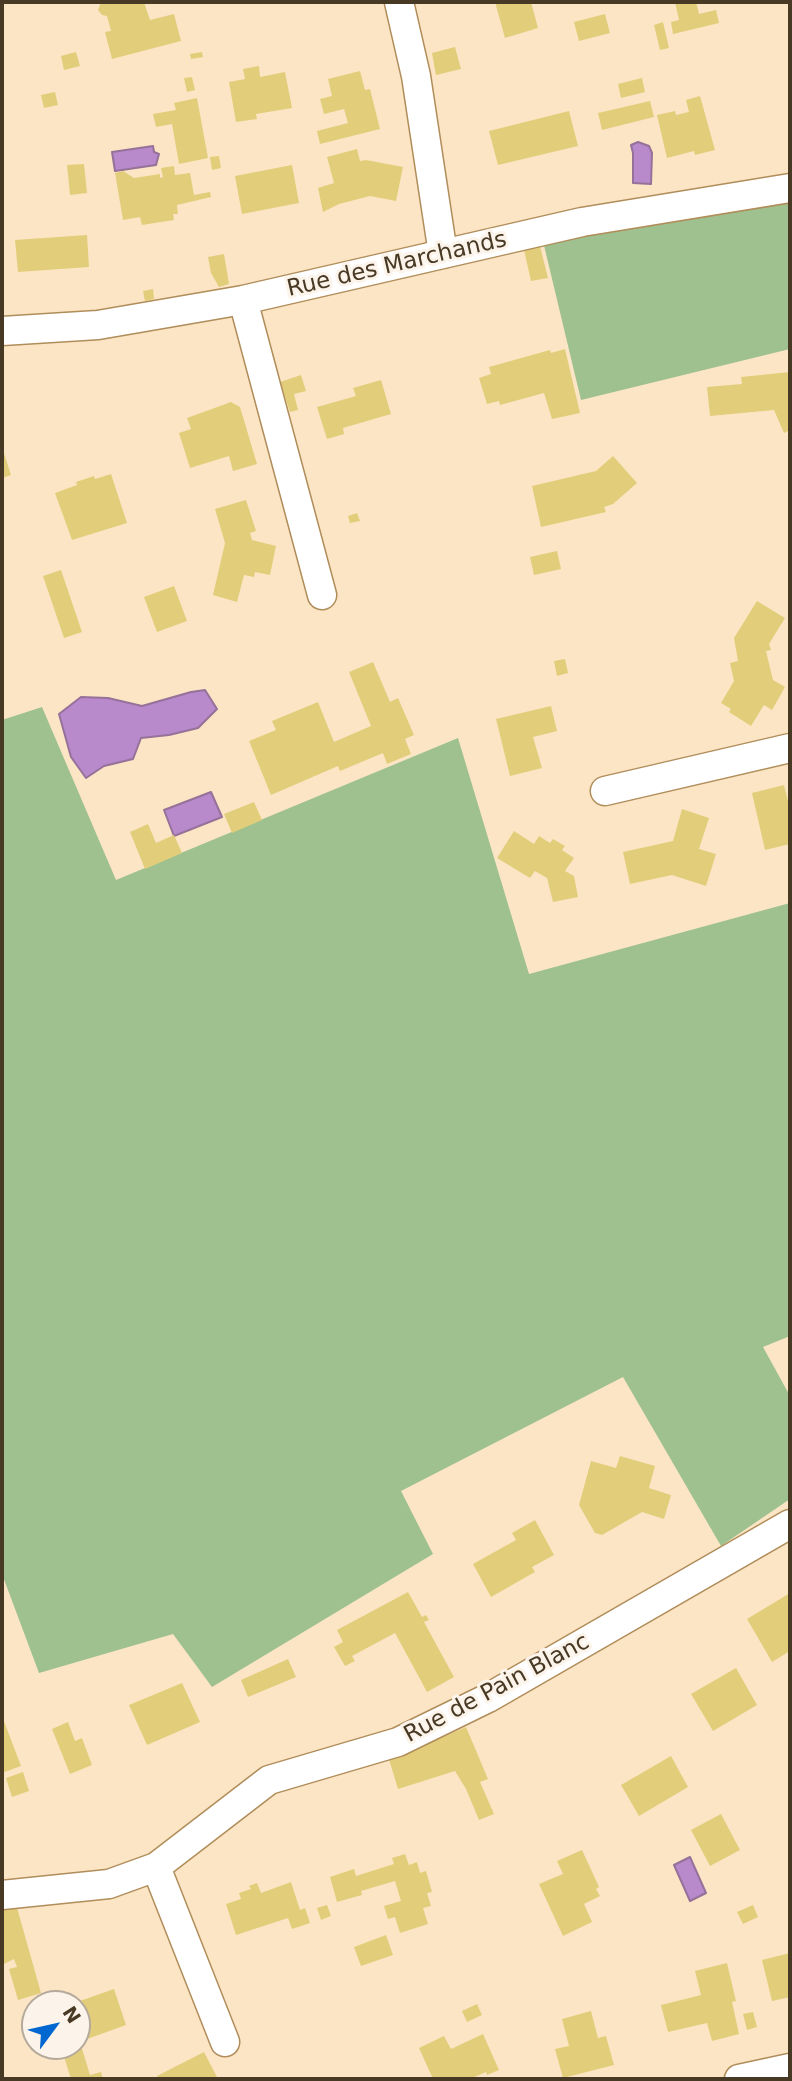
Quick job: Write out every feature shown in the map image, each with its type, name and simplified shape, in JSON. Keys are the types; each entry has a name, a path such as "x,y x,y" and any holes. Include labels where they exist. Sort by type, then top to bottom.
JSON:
{"street":[{"path":"399,2 416,76 443,254"},
{"name":"Rue des Marchands","path":"2,331 98,325 243,300 582,222 790,188"},
{"path":"243,300 323,595"},
{"path":"605,791 790,748"},
{"name":"Rue de Pain Blanc","path":"2,1895 109,1884 156,1867 270,1780 398,1742 477,1704 789,1529"},
{"path":"156,1867 225,2042"},
{"path":"739,2079 790,2068"}],"green space":[{"path":"790,202 790,349 581,400 542,237"},
{"path":"42,707 116,880 458,738 529,974 790,903 790,1336 763,1347 790,1396 790,1499 721,1546 623,1377 401,1491 433,1554 212,1687 173,1634 39,1673 2,1574 2,720"}],"shaded area":[{"path":"638,142 649,146 652,153 651,184 633,183 631,145"},
{"path":"153,146 154,152 159,154 156,165 115,171 112,152"},
{"path":"205,690 217,709 198,728 141,738 133,759 104,766 86,778 71,757 59,714 81,697 108,698 142,706"},
{"path":"211,792 222,817 174,836 164,810"},
{"path":"690,1857 706,1893 690,1901 674,1865"}],"building":[{"path":"101,2 144,2 150,20 174,14 181,41 112,59 105,32 111,31 107,16 98,10"},
{"path":"495,2 531,2 538,28 505,38"},
{"path":"675,2 696,2 699,14 716,10 719,23 673,34 671,22 679,20"},
{"path":"605,14 610,33 579,41 574,22"},
{"path":"663,22 669,48 660,50 654,25"},
{"path":"455,47 461,69 436,75 432,53"},
{"path":"76,52 80,66 64,70 61,56"},
{"path":"202,52 203,57 191,59 190,54"},
{"path":"259,66 260,77 285,72 292,108 256,114 257,119 236,122 229,82 245,79 243,69"},
{"path":"360,71 365,90 370,89 380,129 320,144 317,131 348,123 344,109 324,114 320,99 332,96 328,79"},
{"path":"192,77 195,90 187,92 184,78"},
{"path":"642,78 645,92 621,98 618,84"},
{"path":"55,92 58,105 44,108 41,95"},
{"path":"700,96 715,150 695,155 694,151 667,158 657,115 675,111 676,115 689,112 686,100"},
{"path":"197,98 208,158 179,164 172,124 156,127 153,114 176,110 174,103"},
{"path":"650,101 654,117 602,130 598,113"},
{"path":"569,111 578,146 498,165 489,131"},
{"path":"357,149 360,161 403,167 396,201 370,196 339,204 323,212 318,188 334,183 327,157"},
{"path":"219,156 221,168 212,170 210,157"},
{"path":"84,164 87,193 70,195 67,165"},
{"path":"292,165 299,203 242,214 235,176"},
{"path":"174,166 175,175 190,173 194,195 210,192 211,197 177,205 178,214 173,214 174,220 142,225 140,217 123,220 115,173 123,171 134,178 160,174 160,178 163,177 161,168"},
{"path":"87,235 89,267 18,272 15,240"},
{"path":"540,246 548,278 531,281 524,250"},
{"path":"224,254 229,284 219,287 211,273 208,257"},
{"path":"153,289 154,299 145,301 143,291"},
{"path":"565,349 580,413 552,419 544,393 500,405 499,401 487,404 479,378 491,374 489,367 550,350 551,353"},
{"path":"790,372 790,430 784,433 774,410 710,416 707,387 742,384 741,377"},
{"path":"301,375 306,391 294,394 298,410 290,412 280,382"},
{"path":"381,380 391,414 343,428 344,434 327,439 317,407 356,396 353,388"},
{"path":"231,402 240,407 257,464 233,471 229,456 190,468 179,433 191,429 187,418"},
{"path":"2,447 11,475 2,478"},
{"path":"613,456 637,483 613,504 604,507 606,512 541,527 532,486 596,471"},
{"path":"111,474 127,523 72,540 55,493 77,485 76,482"},
{"path":"246,500 256,531 250,533 252,540 276,546 270,575 255,572 254,577 244,575 237,602 213,595 225,543 215,509"},
{"path":"357,513 360,521 350,523 348,516"},
{"path":"557,551 561,569 534,575 530,557"},
{"path":"61,570 82,632 64,638 43,576"},
{"path":"174,586 187,621 157,632 144,597"},
{"path":"757,601 785,618 769,644 771,650 766,651 773,680 785,687 772,710 764,705 751,726 729,712 731,709 721,703 734,681 730,663 738,661 734,638"},
{"path":"565,659 568,673 557,676 554,661"},
{"path":"373,662 390,702 398,698 414,735 405,739 411,754 387,764 383,753 340,771 338,766 271,795 249,741 276,730 272,721 318,702 334,742 371,726 349,672"},
{"path":"551,706 557,731 533,737 542,768 510,776 496,719"},
{"path":"784,785 790,809 790,844 765,850 752,793"},
{"path":"254,802 262,820 232,833 224,814"},
{"path":"682,809 709,818 699,849 716,854 706,886 672,875 630,884 623,852 673,841"},
{"path":"148,824 156,843 174,835 182,853 145,869 130,832"},
{"path":"514,831 534,844 539,836 550,843 553,839 565,846 562,850 574,858 565,871 574,876 578,897 553,902 547,878 535,871 530,878 497,858"},
{"path":"620,1456 655,1466 649,1488 671,1495 664,1519 642,1512 602,1535 595,1533 579,1505 591,1461 616,1468"},
{"path":"535,1520 554,1555 532,1567 535,1572 491,1597 473,1564 516,1540 512,1533"},
{"path":"408,1592 422,1617 426,1615 429,1620 424,1622 454,1677 427,1692 395,1633 352,1656 355,1661 345,1666 334,1647 343,1642 337,1630"},
{"path":"790,1593 790,1651 772,1662 747,1619"},
{"path":"288,1659 296,1677 248,1697 241,1680"},
{"path":"736,1668 757,1705 713,1731 691,1694"},
{"path":"182,1683 200,1722 147,1745 129,1705"},
{"path":"2,1716 21,1766 2,1773"},
{"path":"68,1722 75,1741 82,1738 92,1765 70,1774 52,1729"},
{"path":"466,1727 488,1779 480,1782 494,1814 479,1820 455,1771 398,1789 388,1756 424,1745"},
{"path":"671,1756 688,1787 639,1816 621,1785"},
{"path":"23,1772 29,1791 12,1797 6,1778"},
{"path":"721,1814 740,1850 710,1866 691,1830"},
{"path":"582,1850 599,1887 596,1889 600,1896 584,1904 592,1922 563,1936 539,1884 563,1874 557,1861"},
{"path":"405,1854 409,1865 417,1862 420,1873 426,1871 432,1892 427,1893 431,1906 423,1908 428,1924 400,1933 395,1917 388,1919 384,1906 401,1901 395,1881 361,1891 362,1895 337,1902 330,1877 354,1869 356,1876 394,1864 392,1858"},
{"path":"291,1882 300,1910 305,1908 310,1923 292,1929 288,1918 236,1935 226,1904 241,1899 239,1893 251,1889 249,1886 257,1883 261,1893"},
{"path":"16,1904 40,1990 21,1990 21,1999 18,2000 9,1969 17,1967 14,1959 2,1965 2,1908"},
{"path":"327,1905 331,1916 321,1920 317,1908"},
{"path":"753,1905 758,1917 743,1924 737,1912"},
{"path":"386,1935 393,1955 361,1966 354,1947"},
{"path":"790,1953 790,1997 772,2001 762,1960"},
{"path":"727,1963 736,2001 732,2002 739,2034 712,2041 707,2023 668,2032 661,2005 701,1995 695,1971"},
{"path":"114,1989 126,2025 91,2038 91,1997"},
{"path":"477,2004 482,2015 467,2022 462,2011"},
{"path":"591,2011 598,2038 606,2036 614,2065 563,2078 555,2049 569,2046 562,2019"},
{"path":"753,2012 757,2027 747,2030 743,2014"},
{"path":"483,2034 499,2070 470,2079 433,2079 419,2048 444,2036 451,2049"},
{"path":"204,2052 218,2079 158,2079 157,2076"},
{"path":"65,2060 85,2060 90,2075 101,2072 103,2079 71,2079"}]}
